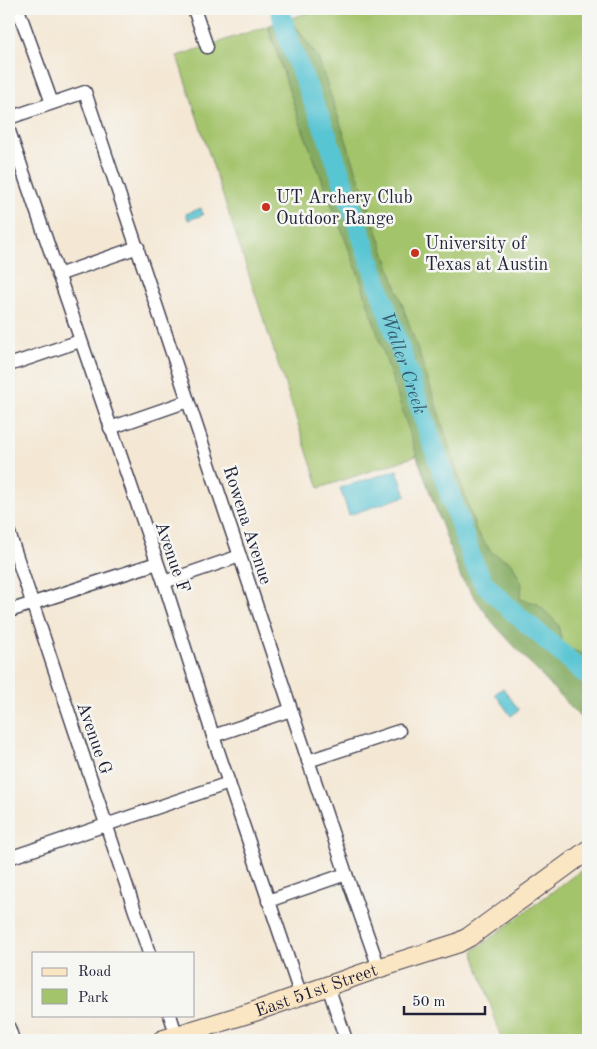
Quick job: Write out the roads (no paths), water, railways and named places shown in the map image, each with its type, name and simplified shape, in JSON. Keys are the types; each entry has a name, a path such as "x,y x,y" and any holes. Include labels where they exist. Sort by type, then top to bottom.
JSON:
{"main road":[{"name":"East 51st Street","path":"172,1039 458,943 469,937 588,850"}],"street":[{"path":"9,118 52,103 18,9"},
{"path":"194,9 207,47"},
{"name":"Rowena Avenue","path":"52,103 85,92 379,968"},
{"name":"Avenue F","path":"9,131 164,582 213,736 301,996"},
{"path":"58,275 138,247"},
{"path":"9,365 80,341"},
{"path":"110,428 188,401"},
{"name":"Avenue G","path":"9,534 149,952"},
{"path":"164,582 240,556"},
{"path":"9,611 156,562"},
{"path":"213,736 291,710"},
{"path":"308,761 399,731"},
{"path":"9,858 229,783"},
{"path":"268,901 346,874"},
{"path":"328,986 346,1040"},
{"path":"170,1016 172,1039"},
{"path":"9,1028 13,1040"}],"water":[{"path":"201,208 203,215 188,220 186,214"},
{"path":"397,470 406,496 349,515 340,488"},
{"path":"503,688 519,710 511,716 495,694"}],"waterway":[{"name":"Waller Creek","path":"280,9 290,44 328,138 473,562 484,583 508,607 588,676"}],"place":[{"name":"UT Archery Club Outdoor Range","path":"266,207"},
{"name":"University of Texas at Austin","path":"415,253"}]}
